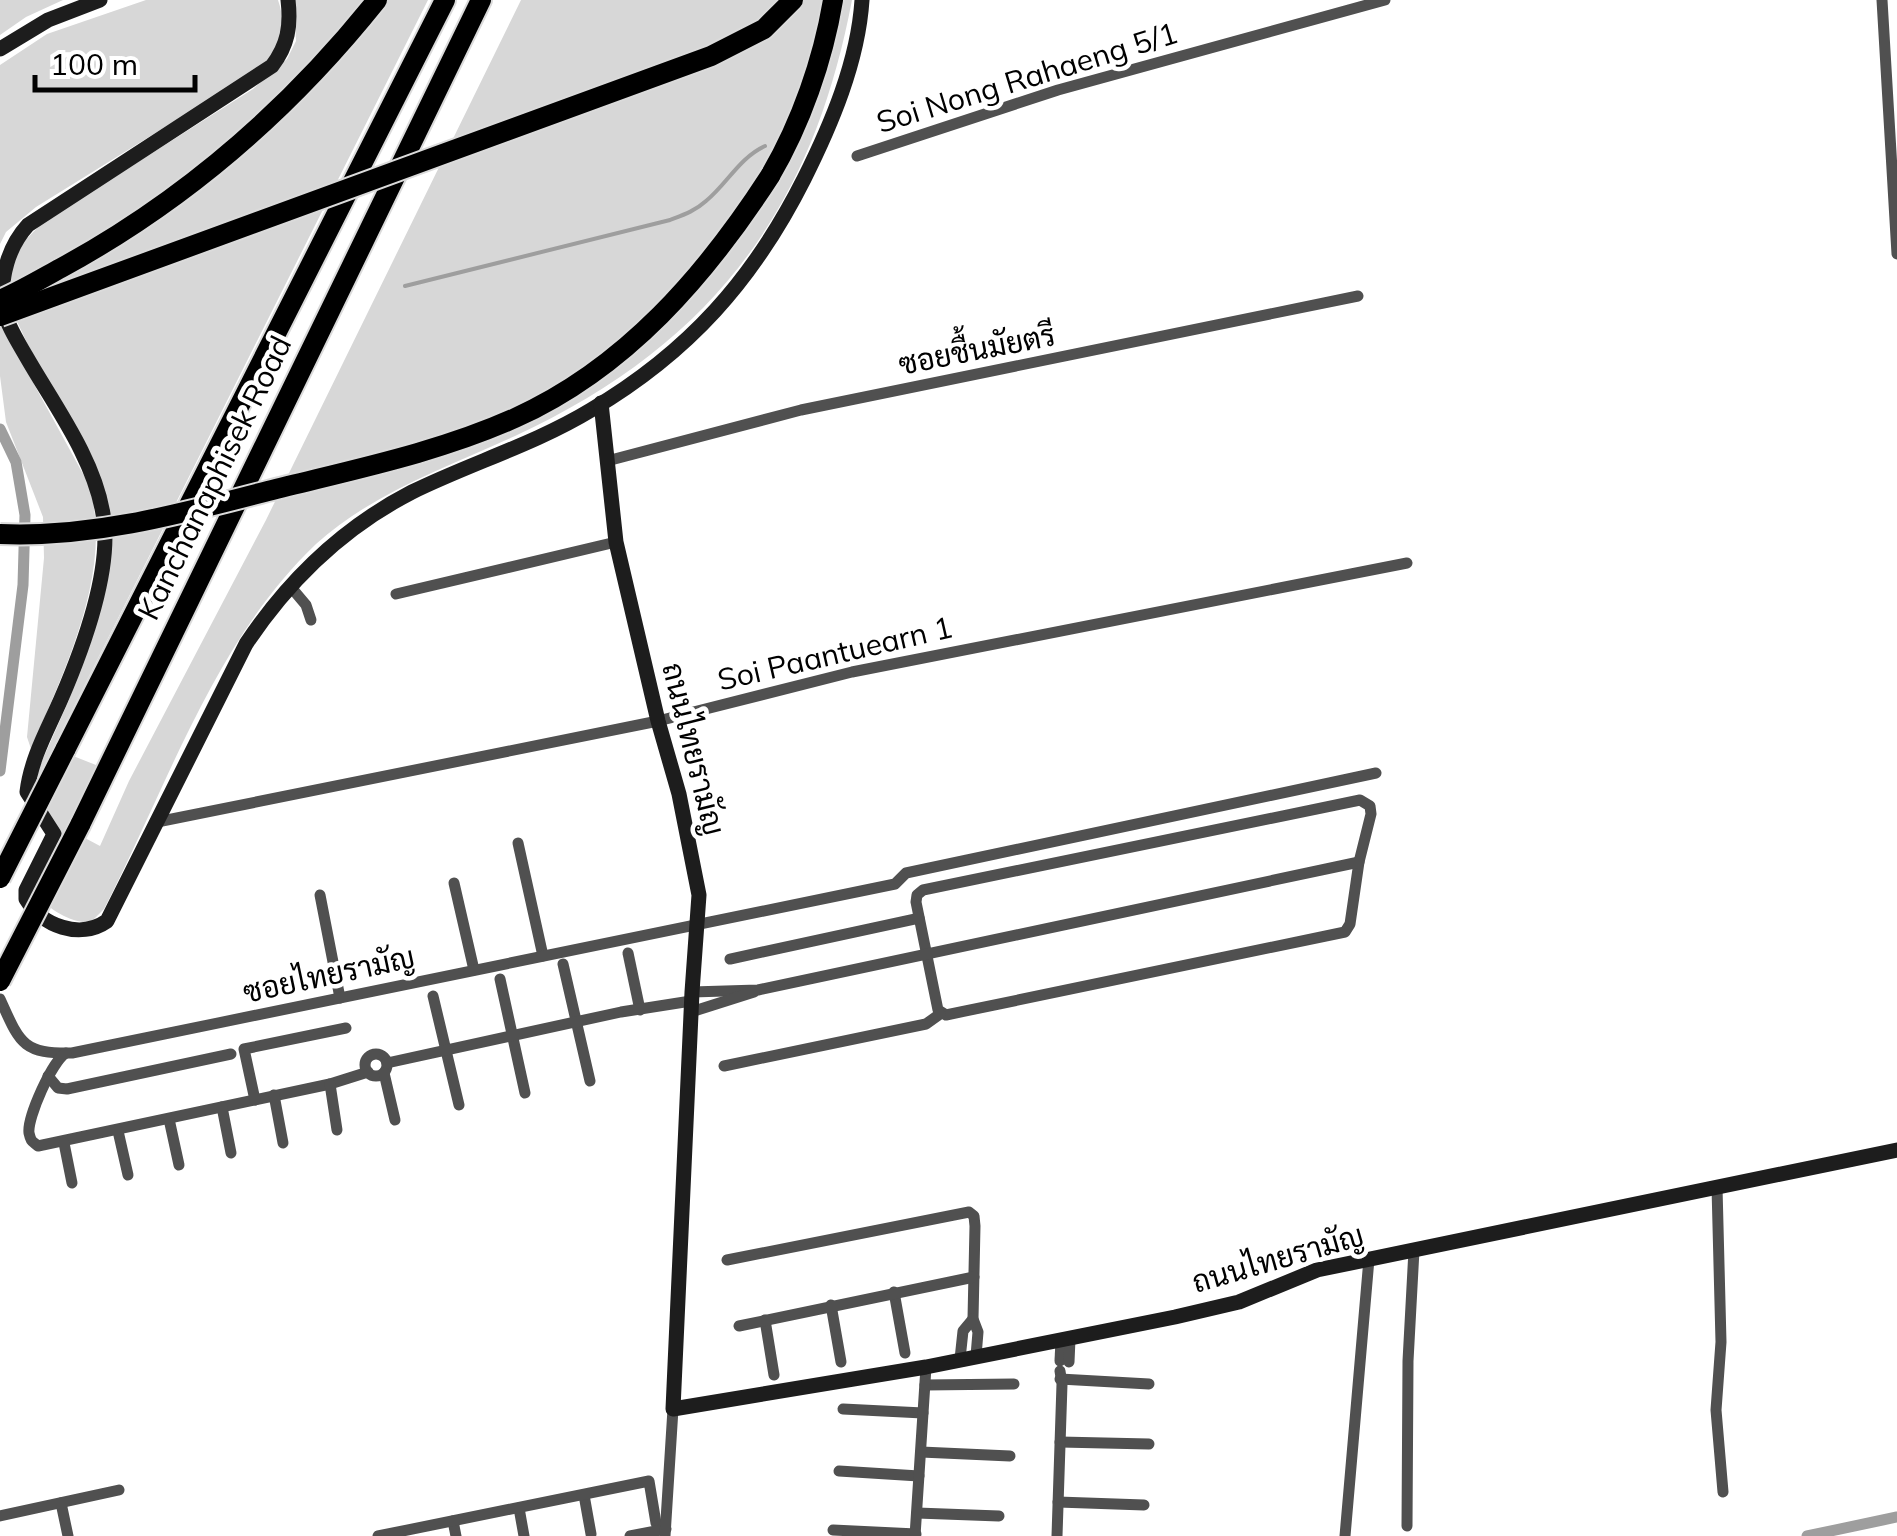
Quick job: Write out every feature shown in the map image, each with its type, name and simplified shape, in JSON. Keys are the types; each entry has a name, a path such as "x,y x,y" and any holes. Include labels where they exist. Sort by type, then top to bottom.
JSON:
{"highway":[{"path":"0,300 164,206 226,157 342,44 377,0"},
{"name":"Kanchanaphisek Road","path":"0,878 445,0"},
{"name":"Kanchanaphisek Road","path":"0,981 80,825 481,0"},
{"path":"458,46 491,0"},
{"path":"0,316 710,56 764,29 793,0"},
{"path":"0,534 34,536 95,530 176,514 390,460 519,416 616,354 660,317 732,232 770,176 788,144 827,35 833,0"}],"main road":[{"path":"0,49 48,20 100,0"},
{"path":"288,0 290,29 282,54 272,66 28,224 14,240 2,272 2,308 88,467 99,495 106,536 98,588 27,792 54,834 26,890 29,905 42,919 77,930 95,929 106,921 246,644 290,586 323,552 412,493 601,404 682,345 727,300 778,231 822,144 846,76 862,0"},
{"name":"ถนนไทยรามัญ","path":"601,404 616,542 700,894 691,1006 673,1409 1066,1340 1238,1302 1303,1274 1897,1150"}],"street":[{"name":"Soi Nong Rahaeng 5/1","path":"857,156 1058,90 1386,0"},
{"path":"1882,0 1897,254"},
{"name":"ซอยชื้นมัยตรี","path":"607,461 801,410 1358,296"},
{"path":"396,594 616,542"},
{"name":"Soi Paantuearn 1","path":"157,822 658,721 852,672 1407,563"},
{"path":"290,586 306,604 311,620"},
{"name":"ซอยไทยรามัญ","path":"0,998 24,1043 39,1052 66,1053 895,884 906,873 1376,773"},
{"path":"724,1066 926,1024 940,1014 1344,932 1350,924 1370,806 1360,800 923,890 916,902 940,1014"},
{"path":"518,843 543,956"},
{"path":"691,1006 1359,862"},
{"path":"454,882 474,970"},
{"path":"320,895 340,998"},
{"path":"730,959 919,918"},
{"path":"628,954 640,1010"},
{"path":"562,964 590,1081"},
{"path":"500,979 525,1094"},
{"path":"66,1053 56,1058 29,1127 30,1138 38,1146 330,1084 368,1072 378,1076 386,1068 511,1036 640,1010 739,999 758,990"},
{"path":"434,996 459,1105"},
{"path":"256,1100 244,1049 346,1028"},
{"path":"48,1076 58,1088 67,1089 231,1054"},
{"path":"368,1072 366,1062 370,1056 380,1055 395,1120"},
{"path":"330,1084 337,1130"},
{"path":"274,1095 283,1144"},
{"path":"222,1107 231,1153"},
{"path":"169,1119 179,1165"},
{"path":"118,1131 128,1175"},
{"path":"64,1143 72,1183"},
{"path":"1716,1187 1721,1342 1716,1410 1723,1492"},
{"path":"727,1260 968,1212 974,1216 975,1226 973,1319 978,1332 968,1358"},
{"path":"1408,1526 1408,1361 1414,1250"},
{"path":"1345,1536 1369,1260"},
{"path":"739,1326 974,1277"},
{"path":"894,1292 905,1353"},
{"path":"830,1305 841,1362"},
{"path":"765,1320 774,1375"},
{"path":"1057,1536 1066,1340"},
{"path":"833,1530 916,1535 926,1366"},
{"path":"1064,1373 1149,1384"},
{"path":"926,1385 1014,1384"},
{"name":"ถนนไทยรามัญ","path":"662,1530 673,1409"},
{"path":"843,1409 923,1412"},
{"path":"1060,1442 1149,1444"},
{"path":"920,1452 1010,1456"},
{"path":"839,1471 919,1476"},
{"path":"378,1536 648,1481 662,1530 630,1536"},
{"path":"0,1516 119,1490"},
{"path":"584,1494 591,1534"},
{"path":"1058,1502 1144,1505"},
{"path":"61,1503 68,1536"},
{"path":"519,1508 524,1536"},
{"path":"917,1512 998,1516"},
{"path":"453,1521 456,1536"}],"shaded area":[{"path":"0,0 63,0 26,17 0,35"},
{"path":"146,0 278,0 282,18 275,50 265,65 36,207 6,232 0,244 0,65 47,34"},
{"path":"294,0 428,0 53,748 101,767 70,830 100,846 129,781 266,520 521,0 824,0 799,88 760,170 777,180 839,0 852,0 834,76 810,144 779,207 742,263 697,314 645,359 584,400 386,496 316,544 280,583 221,670 104,909 90,923 81,922 60,914 35,896 60,845 56,825 36,796 38,770 69,700 110,521 8,302 15,251 42,223 253,89 287,59 296,41"},
{"path":"0,322 88,483 95,515 96,549 82,618 31,749 27,737 44,558 43,517 6,422 0,376"}],"waterway":[{"path":"405,286 670,220 702,204 748,157 765,146"},
{"path":"0,429 16,462 25,515 23,585 0,771"},
{"path":"1807,1536 1897,1517"}]}
